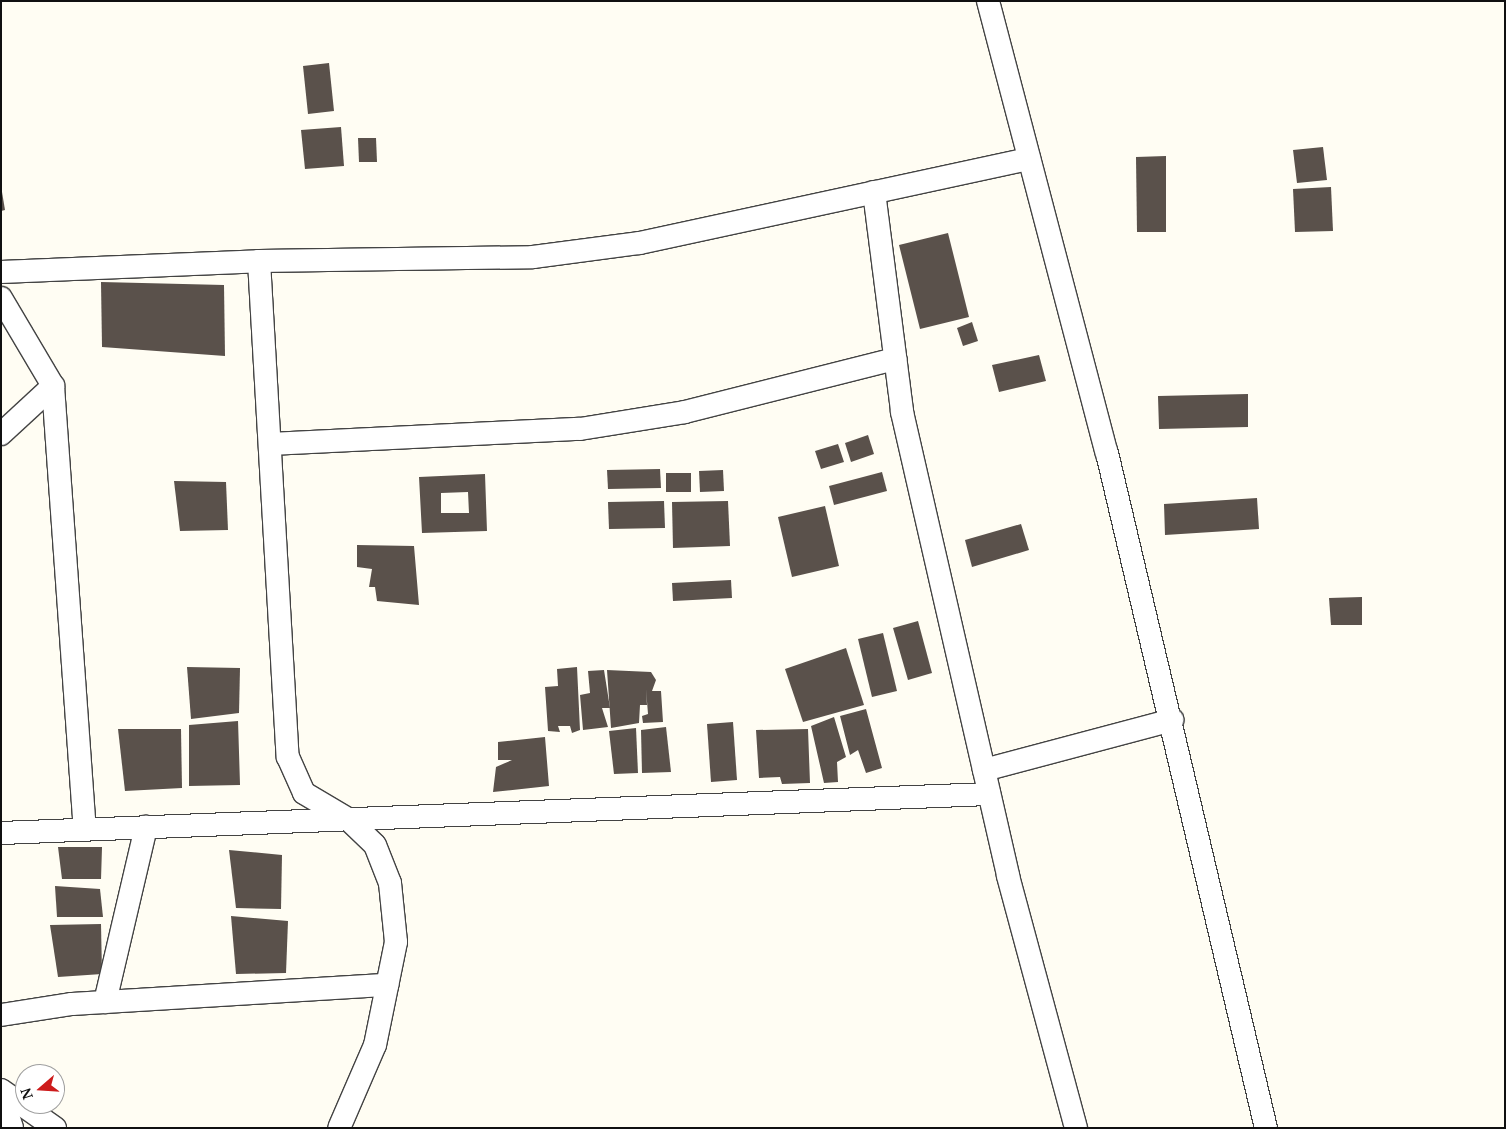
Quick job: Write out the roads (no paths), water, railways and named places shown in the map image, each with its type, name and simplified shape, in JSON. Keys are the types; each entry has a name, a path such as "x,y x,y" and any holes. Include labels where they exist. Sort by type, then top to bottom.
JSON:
{"street":[{"path":"988,1 1172,720 1266,1128"},
{"path":"1,272 259,261 533,257 640,243 1029,159"},
{"path":"874,192 902,412 989,794 1076,1128"},
{"path":"259,261 288,757 304,793 348,820 375,844 390,883 396,942 375,1045 339,1128"},
{"path":"1,298 54,386 85,829"},
{"path":"270,444 580,429 685,412 895,359"},
{"path":"1,434 54,386"},
{"path":"984,770 1172,720"},
{"path":"1,833 989,794"},
{"path":"105,1002 146,827"},
{"path":"1,1015 105,1002 387,985"},
{"path":"1,1090 55,1128"},
{"path":"1,1094 12,1128"}]}
